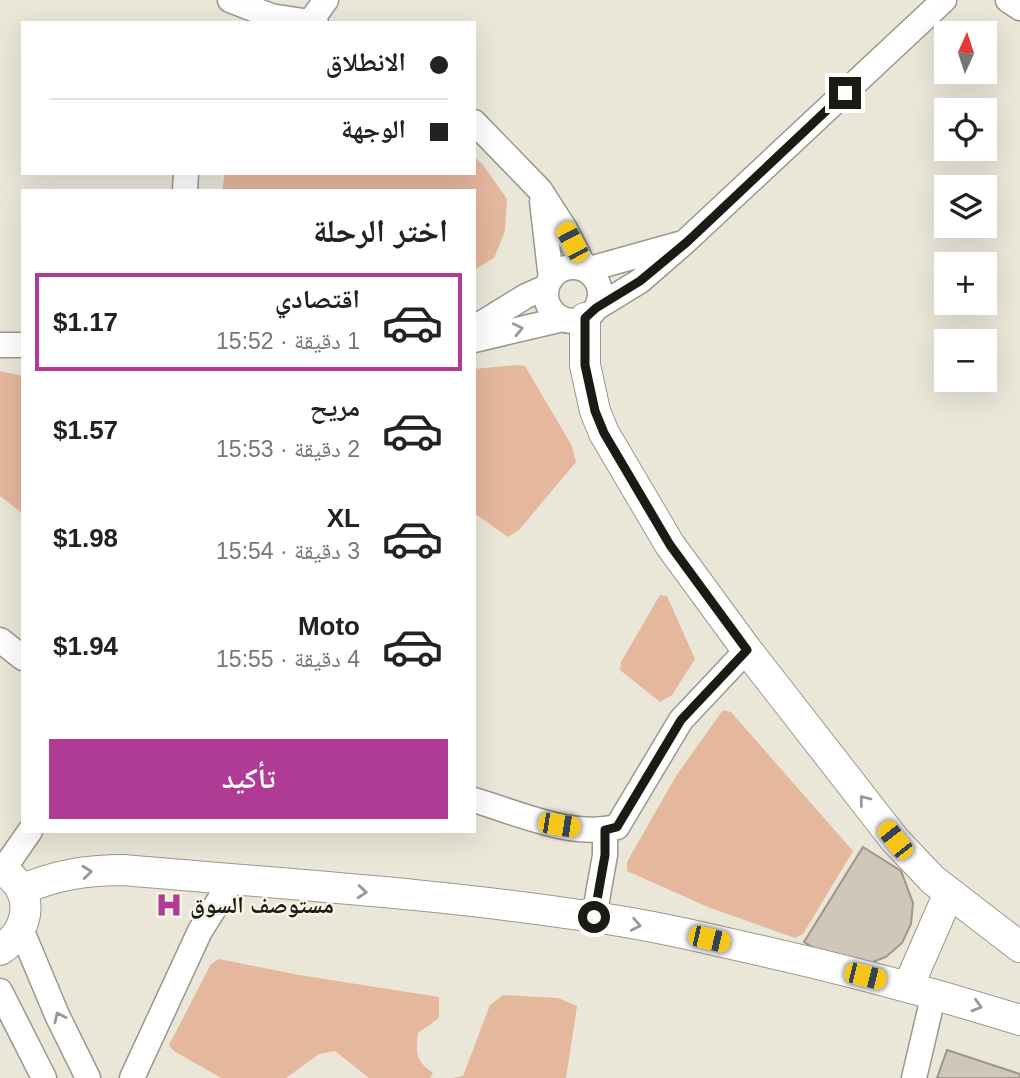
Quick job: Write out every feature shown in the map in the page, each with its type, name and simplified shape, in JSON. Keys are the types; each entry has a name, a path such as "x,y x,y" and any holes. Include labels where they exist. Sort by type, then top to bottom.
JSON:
{"main road":[{"path":"582,315 585,365 595,411 604,433 670,545 747,650 895,840 917,865 949,893 1020,947"},
{"path":"8,876 61,876 102,870 483,903 594,917 721,942 921,990 1020,1020"},
{"path":"0,950 13,941 26,916 26,903 8,876"},
{"path":"921,990 949,893"}],"street":[{"path":"230,0 270,20 290,21"},
{"path":"311,21 326,0"},
{"path":"476,340 582,315 640,281 687,242 944,0"},
{"path":"1008,0 1020,8"},
{"path":"476,124 540,190 565,229 586,270"},
{"path":"476,327 549,283 563,269 578,267 586,270 599,286 600,298 582,315 556,315 547,302 549,283 548,242 540,190"},
{"path":"586,270 687,242"},
{"path":"0,345 21,345"},
{"path":"0,640 21,656"},
{"path":"476,801 559,825 599,832 617,827 681,720 747,650"},
{"path":"594,917 605,855 605,830"},
{"path":"8,876 29,833"},
{"path":"132,1078 200,932 232,880"},
{"path":"21,929 57,1015 88,1078"},
{"path":"914,1078 921,990"},
{"path":"0,991 44,1078"}],"shaded area":[{"path":"476,158 507,199 505,231 494,258 476,269 476,189 222,189 225,175 476,175"},
{"path":"525,366 572,446 576,462 519,530 508,537 476,514 476,369"},
{"path":"0,371 21,376 21,512 0,496"},
{"path":"660,595 667,596 695,659 672,695 660,702 620,670 621,662"},
{"path":"723,710 731,712 853,851 803,934 795,938 708,907 627,871 627,862 676,776"},
{"path":"219,959 299,975 439,997 439,1018 418,1033 417,1040 420,1060 433,1073 430,1078 369,1078 335,1051 319,1054 286,1078 221,1078 174,1051 169,1045 211,964"},
{"path":"503,995 558,998 577,1006 566,1078 451,1078 463,1076 490,1005"}],"building":[{"path":"863,847 901,871 913,903 911,924 902,943 886,957 865,965 834,960 804,942"},
{"path":"947,1050 1020,1074 1020,1078 937,1078"}],"place":[{"name":"مستوصف السوق","path":"169,905"}],"route":[{"path":"594,917 605,855 605,830 617,827 681,720 747,650 670,545 604,433 595,411 585,365 585,318 596,308 622,295 687,242 845,93"}]}
